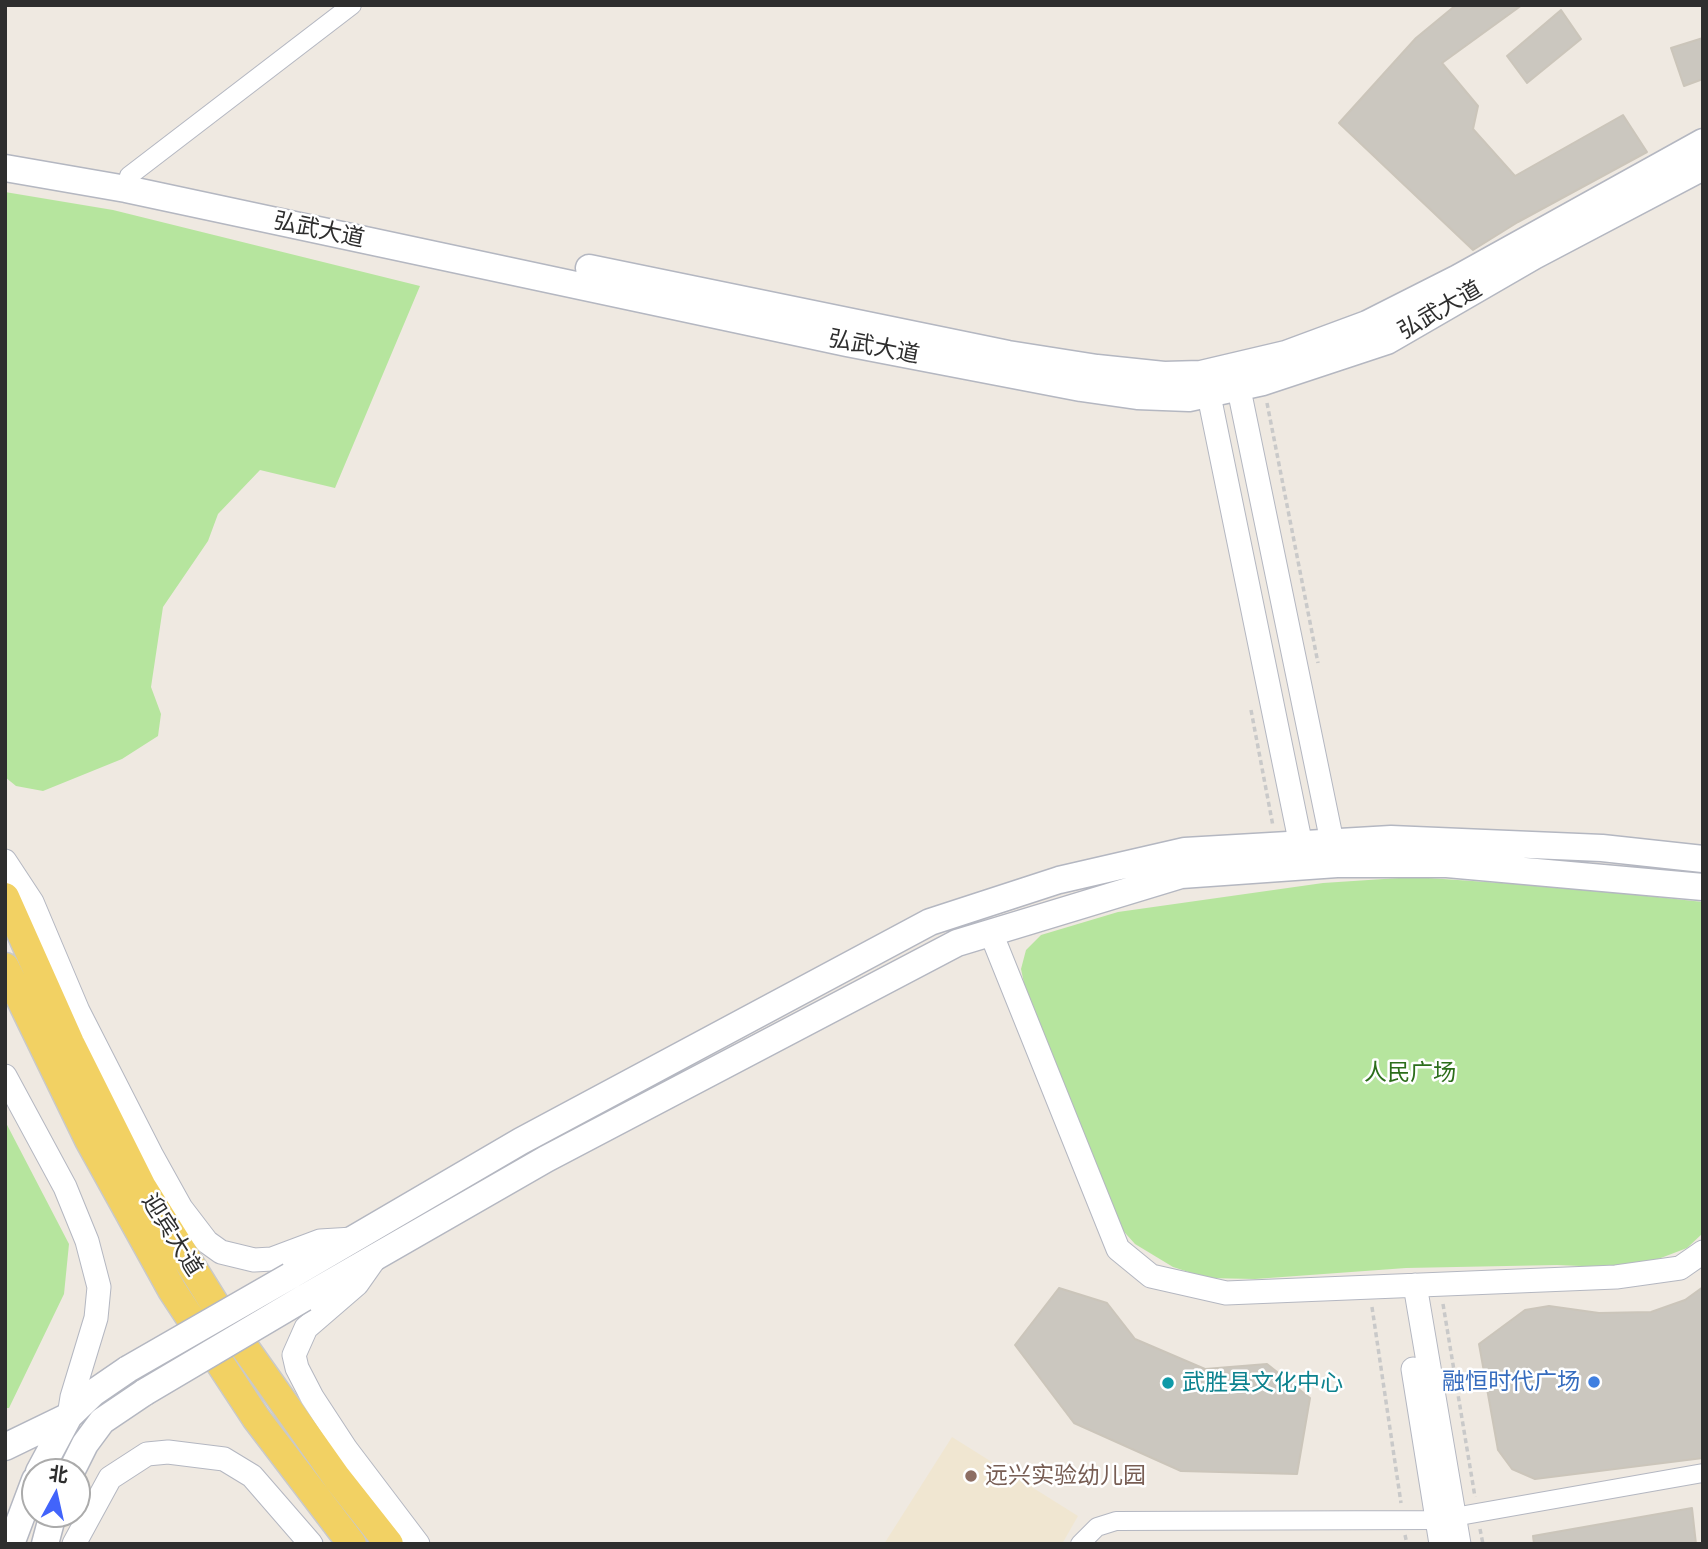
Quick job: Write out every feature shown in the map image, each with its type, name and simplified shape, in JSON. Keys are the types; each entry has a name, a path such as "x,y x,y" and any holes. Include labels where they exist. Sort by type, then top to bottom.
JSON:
{"main road":[{"name":"弘武大道","path":"1246,379 1286,354 1367,324 1703,142"},
{"name":"弘武大道","path":"5,165 128,182 847,343 1081,388 1137,396 1189,398 1207,384 1246,379 1387,341 1534,256 1703,167"},
{"path":"80,1458 102,1421 145,1392 304,1298 546,1159 957,943 1181,875 1335,853 1391,839 1602,848 1703,859"},
{"path":"5,1447 69,1416 93,1393 128,1369 521,1141 930,922 1059,880 1185,851 1303,856"},
{"path":"1335,853 1703,887"},
{"name":"迎宾大道","path":"5,897 70,1043 142,1187 220,1314 337,1478 389,1544"},
{"name":"迎宾大道","path":"5,967 89,1140 172,1290 256,1418 352,1544"},
{"path":"46,1458 69,1416"},
{"path":"12,1539 21,1516"}],"street":[{"path":"128,182 352,5"},
{"path":"1246,379 1335,853"},
{"path":"1207,384 1303,856"},
{"path":"5,860 32,902 78,1011 151,1154 181,1208 207,1242 221,1252 254,1260 272,1259 320,1241 353,1240"},
{"path":"991,933 1118,1249 1151,1276 1226,1293 1616,1277 1680,1268 1703,1252"},
{"path":"5,1076 65,1187 88,1241 99,1287 96,1318 74,1388 69,1416"},
{"path":"377,1256 357,1284 306,1328 294,1355 297,1368 312,1397 346,1449 418,1544"},
{"path":"1408,1286 1446,1518 1459,1544"},
{"path":"74,1544 110,1478 147,1454 168,1452 224,1459 252,1476 311,1544"},
{"path":"1080,1544 1097,1527 1116,1521 1446,1518 1703,1472"},
{"path":"1441,1544 1446,1518"}],"path":[{"path":"1246,379 1318,665"},
{"path":"1440,1284 1483,1544"},
{"path":"1369,1287 1407,1544"}],"shaded area":[{"name":"远兴实验幼儿园","path":"952,1437 1078,1516 1062,1544 884,1544"}],"green space":[{"path":"5,192 113,210 420,286 335,488 260,470 218,514 208,541 163,607 151,687 161,714 158,736 122,759 43,791 16,786 5,777"},
{"name":"人民广场","path":"1414,877 1574,888 1703,902 1703,1233 1687,1248 1653,1261 1606,1267 1557,1265 1406,1268 1255,1279 1207,1278 1173,1267 1135,1244 1118,1225 1027,998 1021,969 1026,950 1041,935 1118,912 1323,883"},
{"path":"5,1121 69,1244 64,1294 9,1408 5,1408"}],"building":[{"path":"1456,5 1522,5 1442,63 1478,106 1473,129 1515,176 1623,115 1647,152 1518,222 1473,250 1339,123 1416,38"},
{"path":"1561,10 1581,39 1527,83 1507,56"},
{"path":"1703,38 1703,79 1684,86 1671,48"},
{"name":"融恒时代广场","path":"1703,1287 1703,1458 1535,1479 1512,1469 1498,1450 1479,1344 1525,1310 1549,1306 1599,1313 1651,1312 1685,1300"},
{"name":"武胜县文化中心","path":"1059,1288 1107,1303 1135,1339 1205,1369 1267,1364 1310,1398 1297,1474 1181,1471 1074,1423 1015,1345"},
{"path":"1692,1508 1696,1544 1534,1544 1533,1536"}],"place":[{"name":"融恒时代广场","path":"1594,1382"},
{"name":"武胜县文化中心","path":"1168,1383"},
{"name":"远兴实验幼儿园","path":"971,1476"}]}
